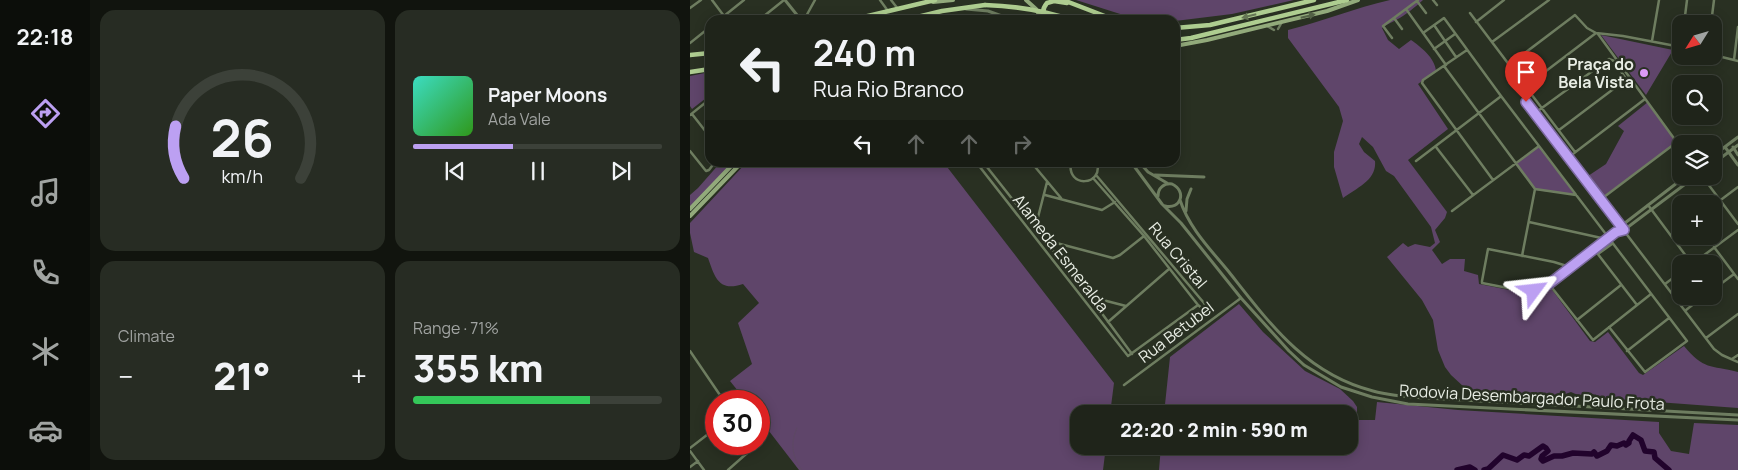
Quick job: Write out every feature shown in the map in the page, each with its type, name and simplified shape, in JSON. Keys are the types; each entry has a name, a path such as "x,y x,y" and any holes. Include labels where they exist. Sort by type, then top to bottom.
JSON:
{"main road":[{"path":"872,15 935,0"},
{"path":"926,2 953,0"},
{"path":"1063,0 1102,15"},
{"path":"1180,28 1210,26 1314,0"},
{"path":"1180,39 1346,0"},
{"path":"1180,45 1327,11 1358,0"},
{"path":"1028,1 1039,15"},
{"path":"1045,15 1044,9 1049,2 1080,6"},
{"path":"927,15 958,8 985,5 1023,8 1055,15"},
{"path":"690,55 705,54"},
{"path":"690,72 705,70"},
{"path":"690,209 730,167"},
{"path":"690,216 737,167"}],"street":[{"path":"690,8 701,0"},
{"path":"712,0 723,15"},
{"path":"725,15 744,0"},
{"path":"765,15 784,0 798,15"},
{"path":"881,0 888,11"},
{"path":"891,0 898,8"},
{"path":"1392,38 1383,26 1417,0 1426,13"},
{"path":"1433,0 1437,5"},
{"path":"1476,22 1504,0"},
{"path":"1492,42 1548,0"},
{"path":"1652,41 1659,0"},
{"path":"1685,15 1687,0"},
{"path":"1712,15 1714,0"},
{"path":"805,15 815,1"},
{"path":"958,8 988,11 999,15"},
{"path":"1406,9 1535,189 1576,195"},
{"path":"1470,13 1575,152"},
{"path":"1509,65 1574,15 1587,28 1597,33 1672,45"},
{"path":"1394,18 1402,29"},
{"path":"1423,33 1444,18 1500,96 1687,341 1647,372 1642,371 1609,327"},
{"path":"1266,26 1276,30 1282,22"},
{"path":"1434,25 1456,58"},
{"path":"1722,57 1737,61 1738,27"},
{"path":"690,43 705,31"},
{"path":"1597,33 1628,78"},
{"path":"1526,86 1597,33"},
{"path":"1434,49 1455,34"},
{"path":"1467,50 1422,81 1493,180"},
{"path":"1535,113 1608,59 1614,61 1672,135"},
{"path":"1558,130 1628,78"},
{"path":"1416,161 1500,96"},
{"path":"1569,157 1645,99"},
{"path":"1526,102 1706,338 1718,352 1738,362"},
{"path":"705,103 691,114 705,131"},
{"path":"1722,149 1738,137"},
{"path":"1730,144 1738,155"},
{"path":"1722,157 1738,145"},
{"path":"1452,210 1539,146"},
{"path":"1600,200 1672,146"},
{"path":"1436,147 1473,196"},
{"path":"1725,147 1738,165"},
{"path":"690,151 705,170 707,171 711,167"},
{"name":"Alameda Esmeralda","path":"980,167 1128,356 1132,354 1089,296 986,167"},
{"path":"1035,167 1062,199"},
{"path":"1070,167 1070,170 1075,178 1084,182 1096,175 1098,167"},
{"path":"1135,167 1158,199 1164,206 1174,206 1180,200 1180,189 1175,185 1168,184 1162,186 1159,190 1158,199"},
{"path":"1145,167 1168,184"},
{"name":"Rua Cristal","path":"1093,178 1131,218 1198,305 1203,309 1206,308 1096,175"},
{"path":"1155,175 1204,177"},
{"path":"989,179 993,176"},
{"path":"1036,229 1047,182"},
{"path":"1570,267 1554,262 1488,250 1482,282 1529,292 1536,291 1549,284 1674,185"},
{"path":"1616,232 1624,230 1684,185"},
{"path":"1722,199 1738,187"},
{"path":"1185,214 1186,199 1191,189"},
{"path":"1522,256 1535,189"},
{"path":"1045,195 1102,210 1115,202"},
{"name":"Rodovia Desembargador Paulo Frota","path":"1180,200 1191,224 1283,336 1308,360 1334,376 1372,391 1390,395 1436,399 1738,415"},
{"path":"1722,203 1738,224"},
{"path":"1648,205 1672,237"},
{"name":"Rodovia Desembargador Paulo Frota","path":"1164,206 1181,223 1241,298 1277,339 1304,365 1341,387 1385,400 1416,405 1738,420"},
{"path":"1529,222 1607,238"},
{"path":"1027,227 1031,223"},
{"path":"1704,255 1738,230"},
{"path":"1044,239 1114,258 1120,256 1144,236"},
{"path":"1059,258 1064,244"},
{"path":"1598,254 1612,244"},
{"path":"1714,247 1738,279"},
{"path":"1594,249 1637,305"},
{"path":"1057,266 1062,262"},
{"path":"1108,322 1170,269"},
{"path":"1722,283 1734,274"},
{"path":"1665,284 1672,279"},
{"path":"1184,287 1188,284"},
{"path":"1549,284 1592,339 1651,294"},
{"path":"1577,320 1622,285"},
{"path":"1089,296 1126,306"},
{"name":"Rua Betubel","path":"1124,385 1241,298"},
{"path":"1132,354 1198,305"},
{"path":"1685,311 1693,305"},
{"path":"1706,338 1738,314"},
{"path":"1099,320 1104,316"},
{"path":"1627,351 1669,318"},
{"path":"690,351 717,390"},
{"path":"1732,359 1738,354"},
{"path":"690,448 705,436"},
{"path":"690,452 704,470"},
{"path":"728,470 745,455"},
{"path":"690,467 698,461"}],"shaded area":[{"path":"1076,0 1294,0 1232,14 1180,20 1180,15 1123,15"},
{"path":"1390,0 1423,0 1403,16 1382,28 1388,40 1399,49 1411,40 1427,53 1435,66 1436,71 1418,84 1448,129 1408,160 1447,212 1445,218 1435,230 1440,242 1432,250 1442,264 1450,259 1465,259 1464,271 1478,275 1479,284 1530,294 1538,294 1550,287 1590,341 1595,342 1608,332 1639,373 1643,375 1684,346 1702,363 1738,372 1738,408 1603,398 1594,394 1579,395 1571,392 1554,398 1477,394 1464,387 1451,375 1445,367 1438,350 1433,320 1422,300 1387,257 1403,243 1408,247 1415,244 1430,247 1435,243 1431,227 1394,176 1386,171 1373,147 1362,137 1359,144 1364,152 1375,161 1375,168 1365,183 1343,198 1334,167 1334,152 1343,121 1339,107 1288,38 1288,30"},
{"name":"Praça do Bela Vista","path":"1601,35 1672,50 1646,95"},
{"path":"705,73 705,99 692,109 690,106 690,76"},
{"path":"1648,102 1672,135 1672,146 1600,199 1585,178 1606,164 1624,131 1618,126"},
{"path":"1539,146 1575,195 1535,190 1515,164"},
{"path":"716,167 731,167 690,207 690,195"},
{"path":"742,167 947,167 1114,383 1111,405 1070,405 1070,455 1105,455 1103,470 799,470 770,432 770,390 737,390 730,381 752,364 738,323 759,303 743,284 728,286 719,282 708,258 694,252 690,223"},
{"path":"1239,304 1263,332 1305,371 1340,389 1356,405 1165,405 1170,357"},
{"path":"1377,402 1458,410 1659,422 1659,433 1671,451 1689,454 1694,423 1738,425 1738,470 1159,470 1160,455 1358,455 1358,420 1375,420"}],"waterway":[{"path":"797,428 793,439 793,450 802,470"},
{"path":"1484,470 1488,469 1503,455 1517,460 1524,455 1529,456 1543,446 1548,451 1542,456 1541,459 1543,461 1554,456 1573,453 1592,454 1594,452 1597,456 1607,451 1611,445 1617,446 1624,443 1626,445 1633,435 1641,440 1645,451 1654,452 1655,458 1669,470"},
{"path":"1457,470 1470,467 1475,470"}],"place":[{"name":"Praça do Bela Vista","path":"1644,73"}],"route":[{"path":"1526,102 1624,230 1616,232 1549,284 1534,291"}]}
